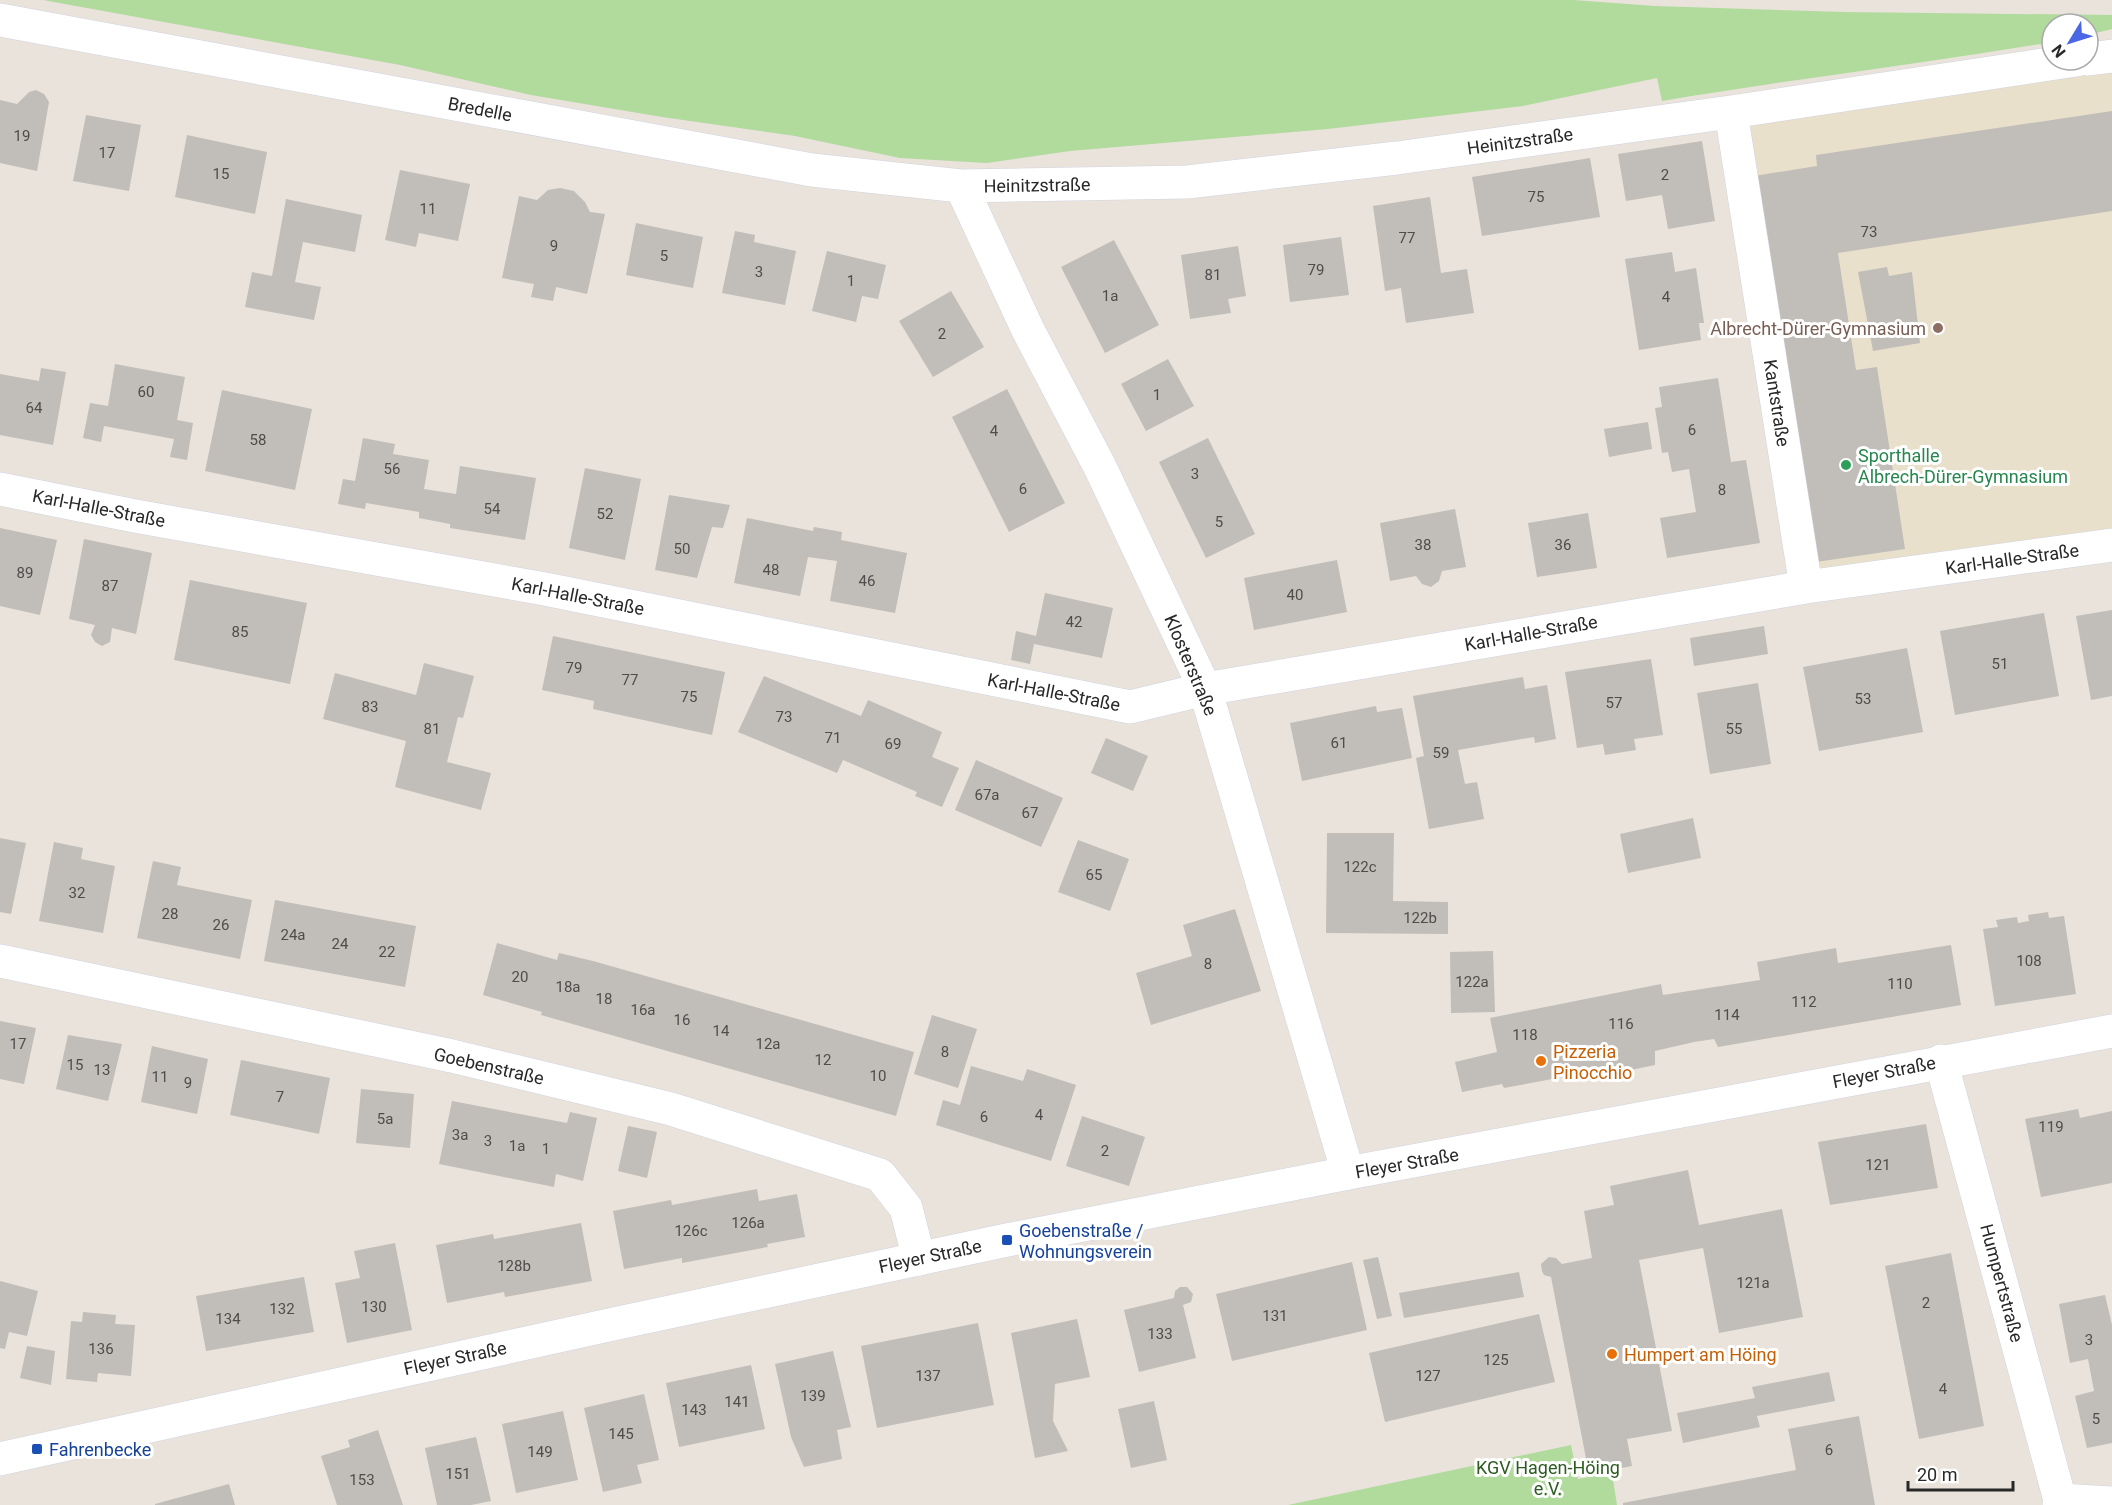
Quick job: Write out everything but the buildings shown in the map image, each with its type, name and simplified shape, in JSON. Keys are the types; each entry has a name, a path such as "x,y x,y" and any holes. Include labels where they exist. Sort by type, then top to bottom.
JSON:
{"street":[{"name":"Bredelle","path":"0,20 812,170 961,186"},
{"name":"Heinitzstraße","path":"961,186 1187,182 1397,158 1731,112 2040,65"},
{"name":"Kantstraße","path":"1731,112 1806,587"},
{"name":"Klosterstraße","path":"961,186 1028,330 1100,467 1205,689 1348,1173"},
{"name":"Karl-Halle-Straße","path":"0,489 135,516 545,589 1130,707 1205,689 1806,587 2112,545"},
{"name":"Goebenstraße","path":"0,962 452,1056 671,1109 880,1175 906,1208 919,1258"},
{"name":"Fleyer Straße","path":"0,1459 919,1258 1348,1173 2112,1031"},
{"name":"Humpertstraße","path":"1941,1061 2060,1502"},
{"path":"2060,1502 2112,1503"}],"shaded area":[{"name":"Albrecht-Dürer-Gymnasium","path":"2112,60 2112,545 1806,587 1731,112 2040,70 2040,72 2100,72 2100,62"}],"green space":[{"path":"43,0 1573,0 1655,6 1844,12 2040,14 2040,44 1662,101 1657,78 1523,106 1328,129 1070,151 987,163 900,158 795,136 531,95 400,65"},
{"path":"2100,15 2112,15 2112,29 2100,32"},
{"name":"KGV Hagen-Höing e.V.","path":"1571,1445 1578,1479 1612,1473 1617,1505 1288,1505"}],"place":[{"name":"Albrecht-Dürer-Gymnasium","path":"1938,328"},
{"name":"Sporthalle Albrech-Dürer-Gymnasium","path":"1846,465"},
{"name":"Pizzeria Pinocchio","path":"1541,1061"},
{"name":"Goebenstraße / Wohnungsverein","path":"1007,1240"},
{"name":"Humpert am Höing","path":"1612,1354"},
{"name":"Fahrenbecke","path":"37,1449"}]}
